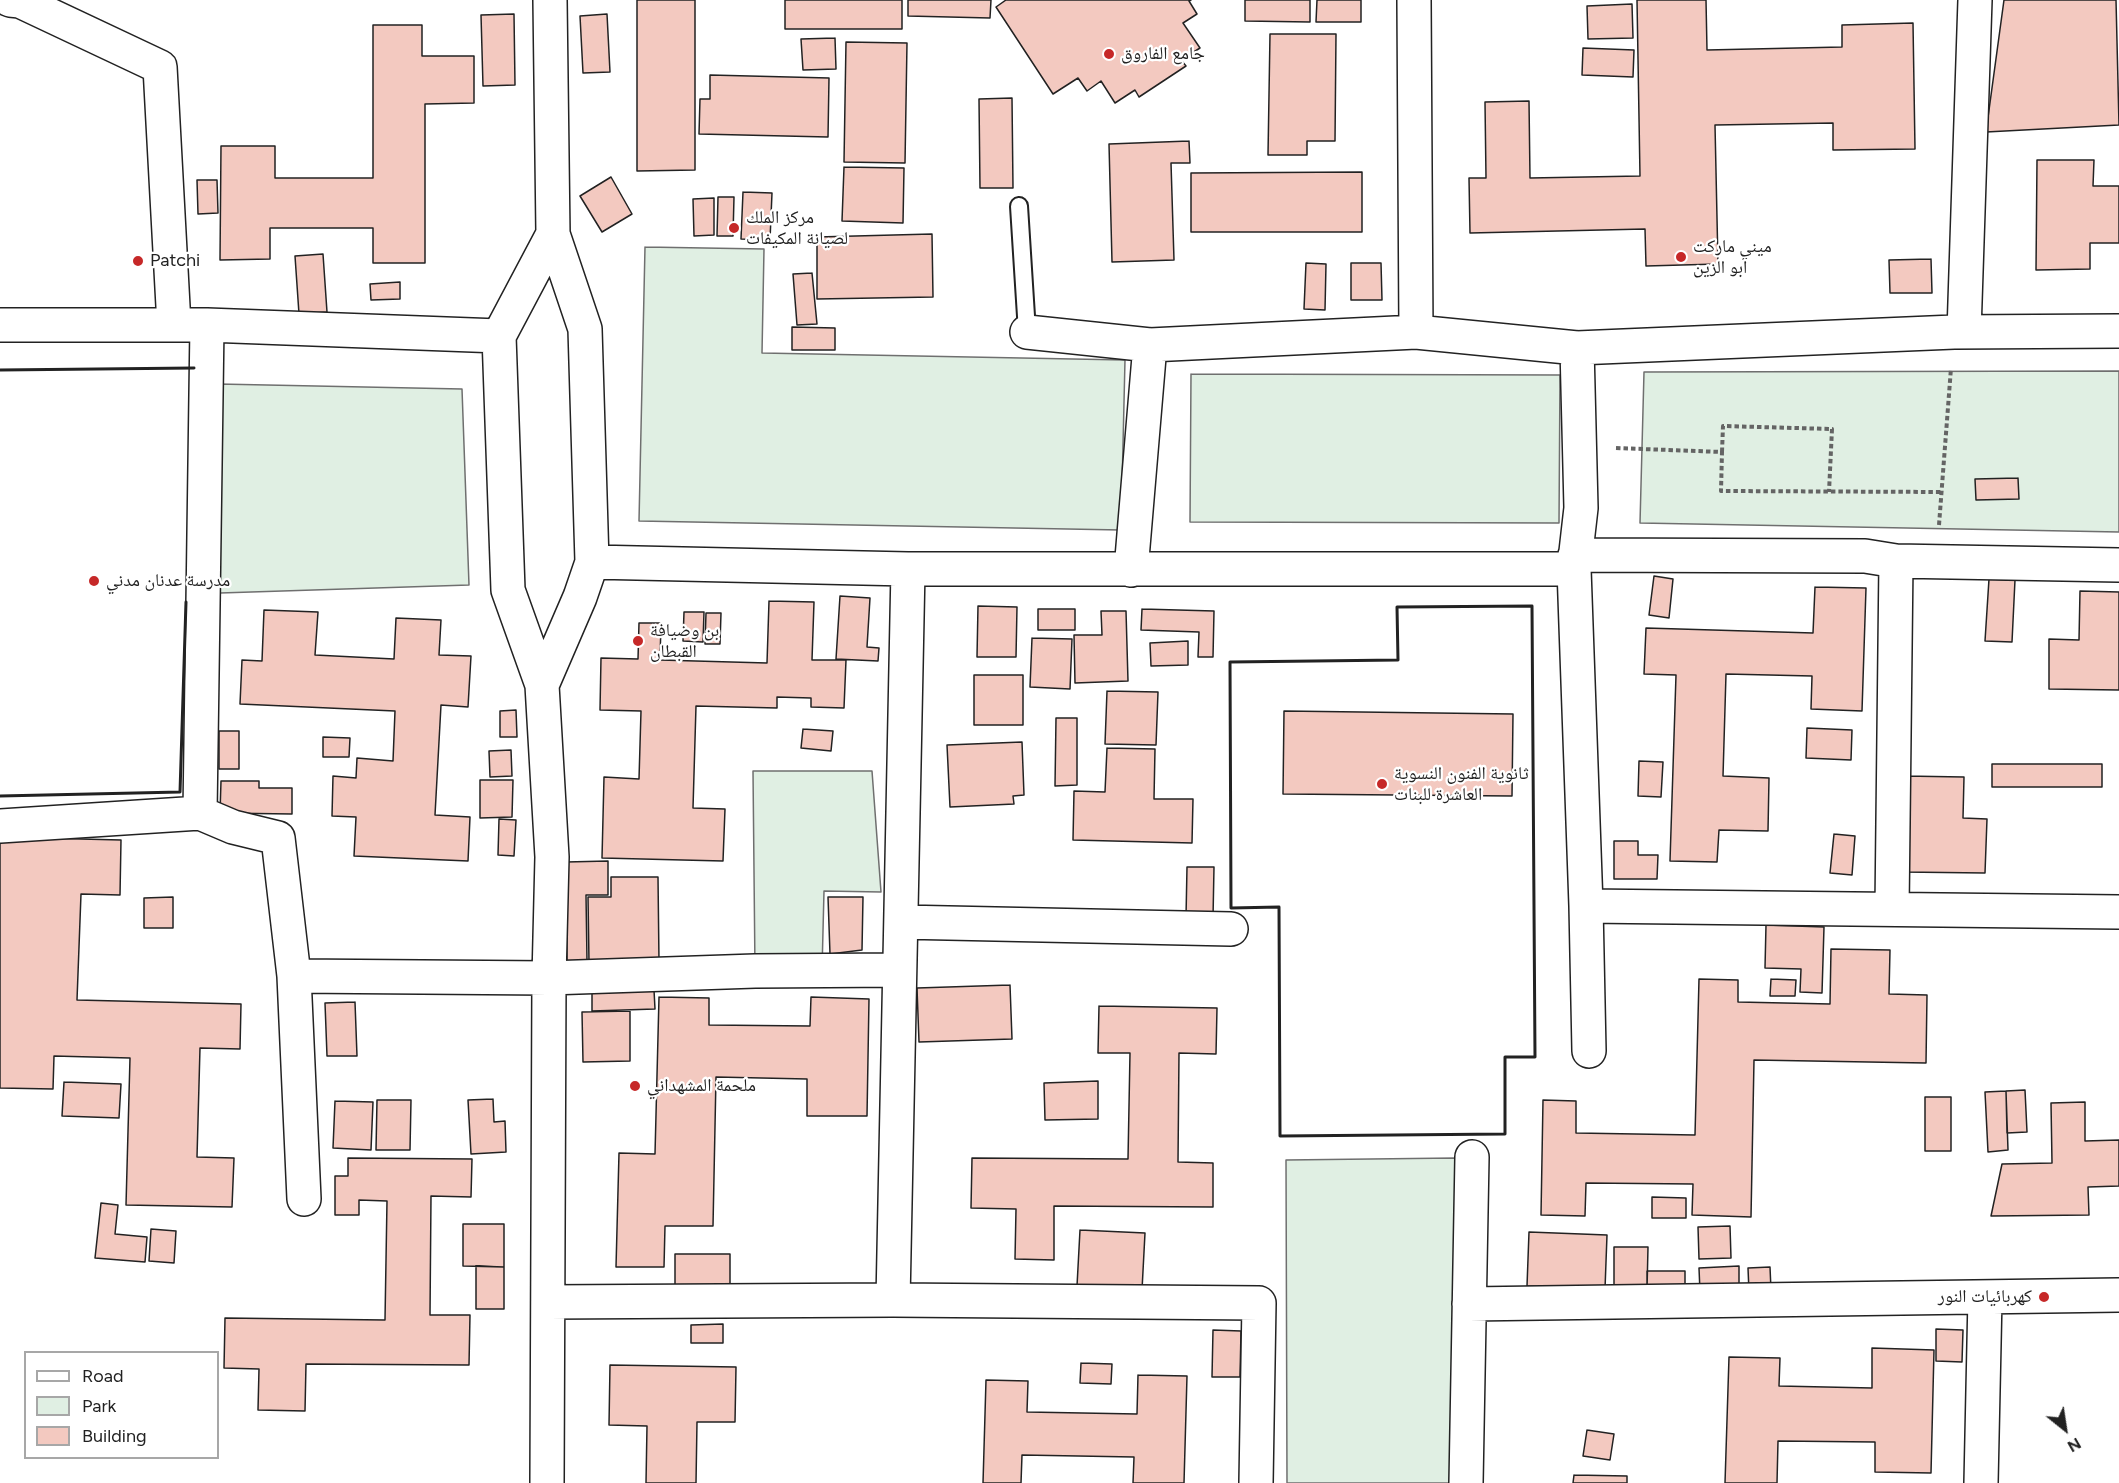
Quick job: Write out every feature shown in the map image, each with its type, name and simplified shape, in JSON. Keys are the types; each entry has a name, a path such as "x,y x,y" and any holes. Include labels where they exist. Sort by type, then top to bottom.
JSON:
{"street":[{"path":"10,0 20,1 160,67 174,325"},
{"path":"542,685 580,597 592,562 585,329 553,234 550,0"},
{"path":"1414,0 1416,332"},
{"path":"1959,332 1975,0"},
{"path":"547,1483 549,978 552,857 542,685 507,590 499,336 553,234"},
{"path":"0,325 207,325 499,336"},
{"path":"200,813 207,325"},
{"path":"1027,332 1150,345 1416,332 1577,348 1959,332 2119,331"},
{"path":"1131,570 1150,345"},
{"path":"1577,348 1581,508 1575,562 1589,1051"},
{"path":"592,562 908,569 1131,570 1865,556 1896,561 2119,565"},
{"path":"1892,909 1896,561"},
{"path":"893,1300 908,569"},
{"path":"0,826 200,813 233,827 278,838 294,976 304,1199"},
{"path":"1586,906 2119,912"},
{"path":"901,922 1231,929"},
{"path":"294,976 549,978 755,971 899,970"},
{"path":"1466,1483 1472,1157"},
{"path":"1469,1304 2119,1295"},
{"path":"1981,1483 1985,1297"},
{"path":"548,1302 893,1300 1259,1303 1256,1483"}],"lane":[{"path":"1019,206 1027,332"}],"path":[{"path":"1936,562 1959,332"},
{"path":"1829,492 1832,429 1723,426 1721,491 1829,492 1942,492"},
{"path":"1580,447 1722,452"}],"green space":[{"path":"645,247 764,249 762,353 1125,360 1121,530 639,521"},
{"path":"2119,371 2119,532 1640,523 1644,372"},
{"path":"1191,374 1560,375 1559,523 1190,522"},
{"path":"218,384 462,389 469,585 220,593"},
{"path":"753,771 872,771 881,892 824,891 822,971 755,971"},
{"path":"1455,1158 1455,1483 1287,1483 1286,1160"}],"building":[{"path":"637,0 695,0 695,170 637,171"},
{"path":"785,0 902,0 902,29 785,29"},
{"path":"908,0 991,0 990,18 908,16"},
{"name":"جامع الفاروق","path":"1006,0 1191,0 1189,1 1197,14 1183,23 1200,48 1181,60 1186,66 1139,97 1135,90 1115,103 1101,81 1087,91 1078,78 1053,94 996,7"},
{"path":"1245,0 1310,0 1310,22 1245,21"},
{"path":"1317,0 1361,0 1361,22 1316,22"},
{"path":"1637,0 1706,0 1707,50 1842,47 1842,25 1913,23 1915,149 1833,150 1833,123 1715,125 1718,264 1646,266 1645,229 1470,233 1469,178 1486,178 1485,102 1529,101 1530,178 1640,176"},
{"path":"2004,0 2116,0 2119,125 1986,132"},
{"path":"1632,4 1633,38 1588,39 1587,6"},
{"path":"514,14 515,85 483,86 481,15"},
{"path":"607,14 610,72 583,73 580,16"},
{"path":"373,25 422,25 422,56 474,56 474,103 425,104 425,263 373,263 373,228 270,228 270,259 220,260 221,146 275,146 275,178 373,178"},
{"path":"1270,34 1336,34 1335,141 1307,141 1307,155 1268,155"},
{"path":"835,38 836,69 803,70 801,39"},
{"path":"846,42 907,43 905,163 844,162"},
{"path":"1583,48 1634,50 1633,77 1582,75"},
{"path":"710,75 829,78 828,137 699,134 700,99 710,99"},
{"path":"1012,98 1013,188 980,188 979,99"},
{"path":"1189,141 1190,163 1171,163 1174,260 1112,262 1109,144"},
{"path":"2037,160 2094,160 2093,186 2119,186 2119,243 2090,243 2090,269 2036,270"},
{"path":"844,167 904,168 903,223 842,221"},
{"path":"1362,172 1362,232 1191,232 1191,173"},
{"path":"611,177 632,214 602,232 580,196"},
{"path":"197,180 217,180 218,213 198,214"},
{"path":"743,192 772,193 770,240 741,239"},
{"path":"718,197 734,197 733,236 717,236"},
{"path":"714,198 714,235 694,236 693,199"},
{"path":"932,234 933,297 817,299 817,237"},
{"path":"323,254 327,312 299,314 295,256"},
{"path":"1931,259 1932,293 1890,293 1889,260"},
{"path":"1306,263 1326,264 1325,310 1304,309"},
{"path":"1351,263 1381,263 1382,300 1351,300"},
{"path":"812,273 817,324 797,325 793,274"},
{"path":"400,282 400,299 371,300 370,284"},
{"path":"792,327 835,328 835,350 792,350"},
{"path":"2018,478 2019,499 1976,500 1975,479"},
{"path":"1654,576 1673,579 1669,618 1649,615"},
{"path":"1989,579 2015,580 2012,642 1985,641"},
{"path":"1815,587 1866,588 1862,711 1811,709 1812,676 1726,674 1723,776 1769,778 1768,831 1719,830 1717,862 1670,861 1676,675 1644,674 1646,628 1813,633"},
{"path":"2080,591 2119,592 2119,690 2049,689 2049,639 2079,640"},
{"path":"840,596 870,598 867,647 879,648 878,661 836,659"},
{"path":"769,601 814,602 812,660 846,660 844,708 811,707 811,698 777,697 777,708 696,706 693,808 725,809 723,861 602,858 604,777 639,779 641,711 600,710 601,658 638,659 639,623 661,623 660,660 767,663"},
{"path":"978,606 1017,607 1016,657 977,657"},
{"path":"1038,609 1075,609 1075,630 1038,630"},
{"path":"1142,609 1214,611 1213,657 1198,657 1199,632 1141,630"},
{"path":"264,610 318,612 315,655 394,659 396,618 441,620 439,655 471,656 468,707 441,705 435,815 470,817 468,861 354,856 356,817 332,816 333,776 356,778 357,758 393,761 395,711 240,704 242,660 262,661"},
{"path":"1101,611 1126,611 1128,681 1075,683 1074,635 1102,635"},
{"path":"684,612 704,612 703,642 683,641"},
{"path":"706,613 721,613 720,644 705,644"},
{"path":"1032,638 1072,639 1070,689 1030,687"},
{"path":"1188,641 1188,665 1151,666 1150,643"},
{"path":"974,675 1023,675 1023,725 974,725"},
{"path":"1107,691 1158,692 1156,745 1105,744"},
{"path":"516,710 517,737 500,737 500,711"},
{"path":"1284,711 1513,714 1512,796 1283,794"},
{"path":"1056,718 1077,718 1077,785 1055,786"},
{"path":"1807,728 1852,730 1851,760 1806,758"},
{"path":"803,729 833,731 831,751 801,748"},
{"path":"219,731 239,731 239,769 219,769"},
{"path":"323,737 350,738 349,757 323,757"},
{"path":"1022,742 1024,795 1013,796 1014,804 950,807 947,745"},
{"path":"1107,748 1155,749 1154,799 1193,799 1192,843 1073,840 1074,791 1105,792"},
{"path":"511,750 512,776 490,777 489,751"},
{"path":"1639,761 1663,762 1661,797 1638,796"},
{"path":"1992,764 2102,764 2102,787 1992,787"},
{"path":"1904,776 1964,777 1963,818 1987,819 1985,873 1902,872"},
{"path":"480,780 513,780 512,817 480,818"},
{"path":"221,781 259,781 259,788 292,788 292,814 220,813"},
{"path":"499,819 516,820 514,856 498,855"},
{"path":"1834,834 1855,836 1852,875 1830,873"},
{"path":"0,837 121,840 120,895 81,894 77,1000 241,1004 240,1049 200,1048 197,1157 234,1158 232,1207 126,1205 130,1058 54,1056 53,1089 0,1088"},
{"path":"1614,841 1638,841 1638,855 1658,855 1657,879 1614,879"},
{"path":"608,861 608,895 586,895 587,961 567,961 566,862"},
{"path":"1187,867 1214,867 1213,918 1186,917"},
{"path":"611,877 658,877 659,962 589,963 588,897 611,897"},
{"path":"173,897 173,928 144,928 144,898"},
{"path":"828,897 863,897 862,950 830,954"},
{"path":"1766,925 1824,927 1822,993 1800,992 1801,969 1765,968"},
{"path":"1831,949 1890,950 1889,994 1927,995 1926,1063 1754,1060 1751,1217 1692,1215 1693,1184 1586,1183 1585,1216 1541,1215 1543,1100 1576,1101 1576,1133 1695,1135 1699,979 1738,980 1738,1002 1830,1004"},
{"path":"1771,979 1796,980 1795,996 1770,996"},
{"path":"1010,985 1012,1039 919,1042 917,988"},
{"path":"654,990 655,1009 592,1011 592,991"},
{"path":"659,997 709,998 709,1025 810,1026 811,997 869,999 867,1116 807,1116 807,1079 716,1077 713,1226 665,1226 664,1267 616,1267 619,1153 655,1154"},
{"path":"355,1002 357,1056 327,1056 325,1003"},
{"path":"1099,1006 1217,1008 1216,1054 1179,1053 1178,1162 1213,1163 1213,1207 1054,1206 1054,1260 1015,1259 1016,1209 971,1208 972,1158 1128,1159 1130,1053 1098,1053"},
{"path":"630,1011 630,1061 583,1062 582,1012"},
{"path":"1098,1081 1098,1119 1045,1120 1044,1083"},
{"path":"64,1082 121,1084 119,1118 62,1116"},
{"path":"2025,1090 2027,1132 2007,1133 2006,1091"},
{"path":"2006,1091 2008,1150 1988,1152 1985,1092"},
{"path":"1925,1097 1951,1097 1951,1151 1925,1151"},
{"path":"493,1099 494,1122 505,1121 506,1152 471,1154 468,1100"},
{"path":"377,1100 411,1100 410,1150 376,1150"},
{"path":"335,1101 373,1102 371,1150 333,1148"},
{"path":"2085,1102 2085,1141 2119,1140 2119,1186 2088,1187 2089,1215 1991,1216 2002,1164 2052,1163 2051,1103"},
{"path":"348,1158 472,1159 471,1197 431,1196 430,1315 470,1315 469,1365 306,1364 305,1411 258,1410 259,1369 224,1368 225,1318 385,1320 387,1201 359,1200 359,1215 335,1215 335,1176 348,1176"},
{"path":"1652,1197 1686,1198 1686,1218 1652,1218"},
{"path":"101,1203 118,1205 115,1234 147,1237 145,1262 95,1258"},
{"path":"463,1224 504,1224 504,1267 463,1266"},
{"path":"1730,1226 1731,1258 1699,1259 1698,1227"},
{"path":"151,1229 176,1231 174,1263 149,1261"},
{"path":"1080,1230 1145,1233 1142,1290 1077,1286"},
{"path":"1529,1232 1607,1235 1605,1289 1527,1286"},
{"path":"1614,1247 1648,1247 1647,1290 1614,1290"},
{"path":"675,1254 730,1254 730,1288 675,1289"},
{"path":"476,1266 504,1267 504,1309 476,1309"},
{"path":"1739,1266 1739,1290 1700,1292 1699,1268"},
{"path":"1770,1267 1771,1290 1749,1292 1748,1268"},
{"path":"1647,1271 1685,1271 1685,1290 1647,1290"},
{"path":"723,1324 723,1343 691,1343 691,1325"},
{"path":"1936,1329 1963,1330 1962,1362 1936,1361"},
{"path":"1213,1330 1241,1331 1240,1377 1212,1377"},
{"path":"1872,1348 1934,1350 1931,1473 1875,1472 1875,1442 1778,1441 1777,1483 1725,1483 1729,1357 1780,1358 1779,1386 1872,1388"},
{"path":"1081,1363 1112,1364 1111,1384 1080,1383"},
{"path":"610,1365 736,1367 735,1422 697,1422 696,1483 646,1483 647,1426 609,1425"},
{"path":"1138,1375 1187,1376 1184,1483 1133,1483 1134,1457 1022,1455 1021,1483 983,1483 986,1380 1028,1381 1027,1412 1137,1414"},
{"path":"1587,1430 1614,1434 1610,1460 1583,1456"},
{"path":"1574,1475 1627,1476 1627,1483 1573,1483"}],"wall":[{"path":"0,370 194,368"},
{"path":"0,796 180,792 186,602"},
{"path":"1532,606 1535,1057 1505,1057 1505,1134 1280,1136 1279,907 1231,908 1230,662 1398,660 1397,607 1532,606"}],"place":[{"name":"جامع الفاروق","path":"1109,54"},
{"name":"مركز الملك لصيانة المكيفات","path":"734,228"},
{"name":"ميني ماركت ابو الزين","path":"1681,257"},
{"name":"Patchi","path":"138,261"},
{"name":"مدرسة عدنان مدني","path":"94,581"},
{"name":"بن وضيافة القبطان","path":"638,641"},
{"name":"ثانوية الفنون النسوية العاشرة للبنات","path":"1382,784"},
{"name":"ملحمة المشهداني","path":"635,1086"},
{"name":"كهربائيات النور","path":"2044,1297"}]}
